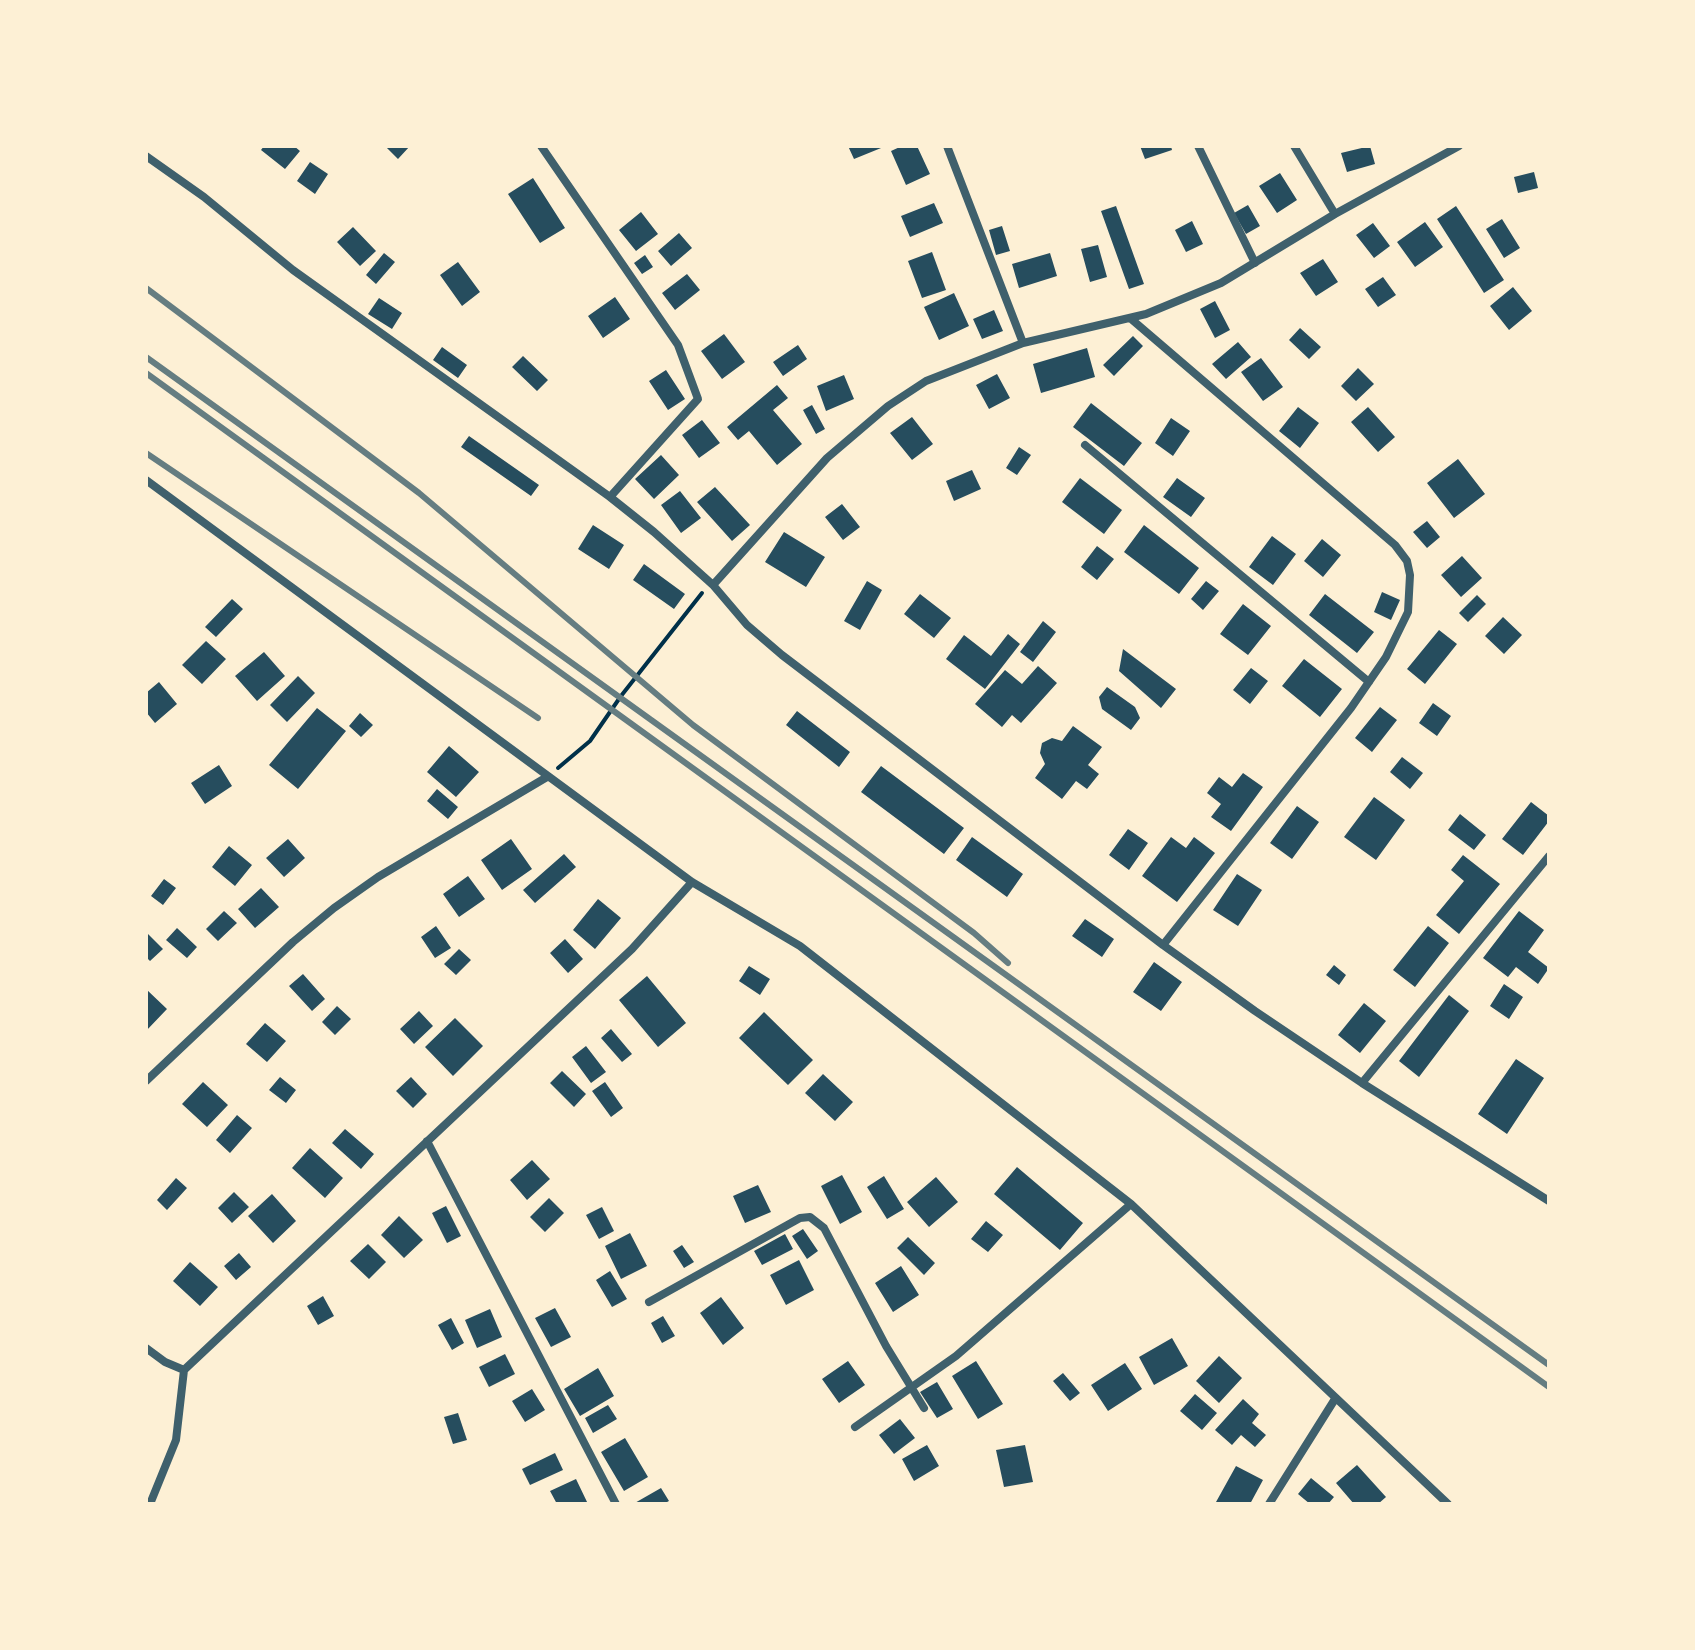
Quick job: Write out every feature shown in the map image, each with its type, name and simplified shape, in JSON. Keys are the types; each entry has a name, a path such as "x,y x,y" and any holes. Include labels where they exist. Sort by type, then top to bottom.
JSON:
{"street":[{"path":"541,146 678,345 698,399 610,497"},
{"path":"947,146 1023,343"},
{"path":"1198,146 1255,263"},
{"path":"1294,146 1335,214"},
{"path":"713,585 827,458 888,406 926,381 1023,343 1130,318 1197,294 1459,146"},
{"path":"146,156 204,197 293,270 610,497 713,585 747,625 782,655 1163,945 1362,1083 1549,1201"},
{"path":"1130,318 1395,545 1407,561 1410,575 1408,612 1386,657 1163,945"},
{"path":"1085,445 1369,682"},
{"path":"146,480 692,882 800,946 1131,1204 1448,1504"},
{"path":"146,1081 293,942 334,908 378,877 547,777"},
{"path":"1362,1083 1549,856"},
{"path":"150,1504 176,1440 184,1370 632,949 692,882"},
{"path":"427,1141 616,1504"},
{"path":"855,1427 956,1356 1131,1204"},
{"path":"649,1302 800,1218 810,1217 824,1228 886,1346 924,1408"},
{"path":"146,1348 165,1362 184,1370"},
{"path":"1269,1504 1335,1399"}],"path":[{"path":"547,777 590,741 701,594 713,585"}],"building":[{"path":"264,146 294,146 300,151 285,169 261,150"},
{"path":"385,146 410,146 398,159"},
{"path":"848,146 886,146 854,159"},
{"path":"902,146 917,146 930,174 906,185 891,151"},
{"path":"1140,146 1171,146 1172,150 1145,159"},
{"path":"1370,146 1375,164 1347,172 1341,153"},
{"path":"310,162 328,174 315,194 297,181"},
{"path":"1534,172 1538,188 1518,193 1514,177"},
{"path":"1280,173 1297,200 1277,213 1259,186"},
{"path":"533,178 565,228 540,243 508,194"},
{"path":"934,203 943,223 910,237 901,216"},
{"path":"1248,205 1260,226 1246,234 1234,213"},
{"path":"1116,206 1144,284 1129,289 1101,211"},
{"path":"1456,206 1504,280 1484,293 1437,219"},
{"path":"641,212 658,234 636,251 619,230"},
{"path":"1502,219 1520,248 1504,258 1486,229"},
{"path":"1192,221 1203,244 1186,252 1175,230"},
{"path":"1425,222 1443,247 1415,267 1397,242"},
{"path":"1373,223 1390,246 1374,258 1356,235"},
{"path":"1002,226 1010,251 996,255 989,230"},
{"path":"353,227 376,251 360,266 337,242"},
{"path":"679,233 692,248 671,266 658,251"},
{"path":"1098,245 1107,277 1090,282 1081,249"},
{"path":"932,252 946,290 922,298 908,261"},
{"path":"384,253 395,262 376,284 366,275"},
{"path":"1050,253 1057,276 1019,288 1012,264"},
{"path":"645,255 653,267 642,274 634,263"},
{"path":"1323,259 1338,282 1316,296 1300,273"},
{"path":"458,262 480,292 462,306 440,275"},
{"path":"687,274 700,290 675,310 662,293"},
{"path":"1383,277 1396,295 1378,307 1365,289"},
{"path":"1513,287 1532,311 1509,330 1490,306"},
{"path":"954,293 969,326 939,340 924,307"},
{"path":"615,297 630,319 603,338 588,316"},
{"path":"379,298 402,313 392,329 368,314"},
{"path":"1215,301 1230,330 1215,338 1200,309"},
{"path":"994,310 1003,331 982,339 973,319"},
{"path":"1300,328 1321,347 1309,359 1289,340"},
{"path":"724,334 745,362 722,379 701,351"},
{"path":"1133,336 1143,346 1114,376 1103,365"},
{"path":"1238,342 1251,357 1226,379 1212,364"},
{"path":"798,345 807,359 783,376 773,362"},
{"path":"442,347 467,365 458,378 433,360"},
{"path":"1087,348 1095,377 1041,393 1033,364"},
{"path":"523,356 548,380 537,391 512,367"},
{"path":"1261,358 1283,387 1263,401 1241,372"},
{"path":"1358,368 1374,384 1356,401 1341,386"},
{"path":"666,370 685,399 668,410 649,381"},
{"path":"997,374 1010,398 989,409 976,385"},
{"path":"844,375 854,399 826,411 817,386"},
{"path":"777,385 788,398 773,410 802,444 777,465 749,431 738,440 727,427"},
{"path":"1091,403 1142,443 1124,466 1073,427"},
{"path":"812,405 825,429 816,434 803,410"},
{"path":"1298,407 1319,423 1300,448 1279,431"},
{"path":"1368,407 1395,437 1378,452 1351,422"},
{"path":"912,417 933,444 912,460 890,433"},
{"path":"1171,418 1190,431 1173,456 1155,443"},
{"path":"702,420 720,443 699,458 682,435"},
{"path":"469,436 539,485 531,496 461,447"},
{"path":"1019,447 1031,455 1017,475 1006,468"},
{"path":"661,455 679,475 654,499 635,479"},
{"path":"1458,459 1485,494 1454,518 1427,483"},
{"path":"972,470 981,489 954,501 946,481"},
{"path":"1080,478 1122,510 1104,534 1062,502"},
{"path":"1177,478 1205,498 1191,517 1163,497"},
{"path":"715,487 750,525 732,541 697,502"},
{"path":"680,491 701,518 681,533 661,505"},
{"path":"842,504 860,527 843,540 825,517"},
{"path":"1427,521 1440,537 1427,548 1413,532"},
{"path":"593,525 624,545 609,569 578,549"},
{"path":"1144,525 1199,568 1179,594 1124,552"},
{"path":"784,532 825,557 806,587 765,562"},
{"path":"1272,536 1296,554 1273,585 1249,567"},
{"path":"1322,539 1341,555 1323,577 1304,561"},
{"path":"1097,546 1114,559 1097,580 1081,567"},
{"path":"1462,556 1482,578 1461,597 1441,575"},
{"path":"644,564 685,594 674,609 633,580"},
{"path":"867,581 882,590 860,630 844,621"},
{"path":"1206,581 1219,591 1203,610 1191,599"},
{"path":"1382,592 1400,600 1391,620 1374,612"},
{"path":"920,594 951,618 934,638 904,614"},
{"path":"1325,594 1374,632 1357,653 1309,615"},
{"path":"1477,595 1486,604 1468,622 1459,613"},
{"path":"232,599 243,609 216,637 205,627"},
{"path":"1243,604 1271,626 1248,655 1220,634"},
{"path":"1503,617 1522,635 1504,654 1485,636"},
{"path":"1043,621 1056,632 1033,662 1020,652"},
{"path":"1439,630 1457,644 1425,684 1407,669"},
{"path":"1008,634 1020,644 985,689 946,659 964,635 991,656"},
{"path":"206,641 226,659 202,684 182,665"},
{"path":"1123,649 1176,689 1161,708 1119,671"},
{"path":"264,652 285,676 257,701 235,676"},
{"path":"1304,659 1342,689 1320,717 1282,686"},
{"path":"1038,666 1057,683 1021,723 1012,715 1002,727 975,704 1005,670 1022,684"},
{"path":"1251,668 1268,681 1250,704 1233,690"},
{"path":"298,676 315,693 287,722 270,705"},
{"path":"159,682 177,704 155,723 146,712 146,693"},
{"path":"1107,687 1135,707 1140,718 1131,730 1102,709 1099,697"},
{"path":"1433,703 1451,716 1437,736 1419,723"},
{"path":"1380,707 1397,720 1372,752 1355,738"},
{"path":"317,708 346,731 298,789 269,765"},
{"path":"797,711 850,752 839,767 786,725"},
{"path":"360,713 373,725 361,737 349,726"},
{"path":"1073,726 1102,747 1088,765 1099,774 1087,789 1076,781 1062,799 1035,778 1045,764 1040,753 1042,743 1052,738 1062,741"},
{"path":"449,746 479,772 456,797 427,772"},
{"path":"1402,757 1423,773 1410,789 1390,772"},
{"path":"219,765 232,786 205,804 191,783"},
{"path":"881,766 964,828 944,854 861,792"},
{"path":"1243,773 1263,787 1231,831 1211,817 1221,804 1207,793 1219,777 1232,787"},
{"path":"437,789 458,807 448,819 427,801"},
{"path":"1374,797 1405,820 1376,860 1344,837"},
{"path":"1531,802 1549,816 1549,821 1523,855 1502,839"},
{"path":"1297,806 1319,822 1292,859 1270,843"},
{"path":"1460,814 1486,835 1474,850 1448,830"},
{"path":"1128,829 1148,843 1129,870 1109,855"},
{"path":"972,837 1023,874 1007,897 956,860"},
{"path":"1171,837 1186,848 1194,837 1215,853 1177,902 1142,876"},
{"path":"288,839 305,858 284,877 266,858"},
{"path":"511,839 532,869 502,890 481,860"},
{"path":"229,846 252,865 235,886 212,867"},
{"path":"564,854 576,867 535,903 523,890"},
{"path":"1463,855 1500,884 1459,934 1436,915 1464,881 1451,870"},
{"path":"1237,874 1262,890 1238,926 1213,910"},
{"path":"468,876 485,899 459,917 443,894"},
{"path":"164,879 176,888 163,905 151,896"},
{"path":"261,888 279,907 255,928 238,909"},
{"path":"598,899 621,918 595,949 573,930"},
{"path":"224,911 237,923 218,941 206,929"},
{"path":"1519,911 1544,930 1528,952 1549,968 1538,984 1516,967 1508,977 1483,958"},
{"path":"1085,919 1114,939 1102,957 1072,936"},
{"path":"436,926 451,948 435,958 421,937"},
{"path":"1428,926 1449,943 1415,987 1393,970"},
{"path":"177,928 197,947 187,958 166,940"},
{"path":"146,932 163,949 150,961 146,957"},
{"path":"565,939 583,959 568,973 550,953"},
{"path":"459,949 471,960 456,975 444,964"},
{"path":"1154,962 1182,982 1161,1011 1133,992"},
{"path":"1334,965 1346,975 1339,985 1326,975"},
{"path":"749,966 770,979 760,995 739,981"},
{"path":"303,974 325,999 312,1011 289,986"},
{"path":"647,976 686,1023 658,1047 619,1000"},
{"path":"1504,984 1523,997 1509,1019 1490,1006"},
{"path":"146,989 167,1009 146,1031"},
{"path":"1449,995 1469,1011 1419,1077 1399,1061"},
{"path":"1364,1003 1386,1021 1360,1053 1338,1035"},
{"path":"337,1006 351,1019 335,1035 322,1022"},
{"path":"419,1011 433,1026 414,1044 400,1029"},
{"path":"764,1012 813,1060 788,1085 739,1038"},
{"path":"455,1018 483,1046 453,1076 425,1047"},
{"path":"265,1023 286,1041 267,1062 246,1044"},
{"path":"611,1029 632,1054 622,1062 601,1038"},
{"path":"586,1046 606,1072 591,1083 572,1057"},
{"path":"1516,1059 1544,1078 1507,1134 1478,1114"},
{"path":"562,1071 586,1094 574,1107 550,1083"},
{"path":"823,1074 853,1102 835,1121 805,1093"},
{"path":"280,1077 296,1090 286,1103 269,1090"},
{"path":"411,1077 427,1094 413,1108 396,1091"},
{"path":"203,1082 228,1105 207,1127 182,1104"},
{"path":"605,1082 623,1108 611,1117 592,1091"},
{"path":"237,1115 252,1128 230,1153 216,1140"},
{"path":"345,1129 374,1154 361,1169 332,1143"},
{"path":"310,1148 343,1178 325,1198 292,1168"},
{"path":"532,1160 550,1179 527,1200 510,1180"},
{"path":"1017,1167 1083,1223 1060,1250 994,1194"},
{"path":"842,1175 862,1212 840,1224 821,1186"},
{"path":"884,1176 904,1209 887,1219 867,1187"},
{"path":"936,1177 958,1202 929,1227 907,1202"},
{"path":"176,1178 187,1188 167,1210 157,1200"},
{"path":"758,1185 771,1212 745,1223 733,1196"},
{"path":"234,1192 249,1207 232,1223 218,1208"},
{"path":"272,1194 296,1221 273,1243 248,1216"},
{"path":"549,1198 564,1213 545,1232 530,1217"},
{"path":"446,1206 461,1236 447,1243 432,1213"},
{"path":"602,1207 614,1231 599,1239 586,1215"},
{"path":"399,1216 423,1240 404,1258 381,1235"},
{"path":"986,1221 1003,1235 988,1252 971,1239"},
{"path":"803,1229 818,1251 807,1259 792,1236"},
{"path":"630,1233 647,1266 621,1279 605,1246"},
{"path":"785,1234 793,1249 762,1265 754,1251"},
{"path":"908,1237 935,1263 924,1275 897,1248"},
{"path":"368,1244 386,1262 369,1279 350,1261"},
{"path":"682,1245 694,1262 684,1268 673,1251"},
{"path":"239,1253 251,1267 236,1280 224,1266"},
{"path":"799,1260 814,1290 786,1305 770,1275"},
{"path":"190,1262 218,1287 200,1306 173,1281"},
{"path":"901,1266 919,1295 893,1312 875,1283"},
{"path":"610,1271 627,1299 612,1307 596,1280"},
{"path":"323,1296 334,1316 318,1325 307,1306"},
{"path":"721,1297 744,1328 723,1345 700,1313"},
{"path":"555,1308 571,1337 551,1347 535,1318"},
{"path":"490,1309 502,1337 477,1348 465,1320"},
{"path":"663,1316 675,1336 662,1343 651,1323"},
{"path":"451,1318 464,1343 452,1350 438,1325"},
{"path":"1172,1338 1188,1366 1154,1385 1139,1357"},
{"path":"505,1354 515,1374 489,1387 479,1367"},
{"path":"1219,1356 1242,1378 1219,1403 1196,1381"},
{"path":"848,1361 865,1385 839,1403 822,1379"},
{"path":"976,1361 1003,1404 978,1419 952,1376"},
{"path":"1125,1363 1142,1389 1108,1411 1091,1385"},
{"path":"598,1368 614,1396 580,1416 564,1389"},
{"path":"1063,1373 1080,1393 1070,1401 1053,1381"},
{"path":"937,1382 953,1409 937,1418 920,1392"},
{"path":"532,1389 545,1410 525,1422 512,1401"},
{"path":"1195,1394 1217,1413 1202,1430 1180,1411"},
{"path":"1243,1399 1259,1414 1252,1423 1266,1435 1255,1447 1241,1435 1232,1445 1215,1430"},
{"path":"608,1405 617,1419 593,1433 585,1418"},
{"path":"458,1413 467,1440 453,1444 444,1417"},
{"path":"900,1419 915,1438 894,1454 879,1435"},
{"path":"625,1438 648,1477 624,1491 601,1452"},
{"path":"927,1445 939,1466 914,1481 902,1459"},
{"path":"1025,1445 1033,1482 1004,1487 996,1450"},
{"path":"555,1453 563,1470 530,1485 522,1469"},
{"path":"1357,1465 1386,1497 1378,1504 1354,1504 1336,1483"},
{"path":"1236,1466 1263,1480 1250,1504 1220,1504 1216,1502"},
{"path":"1311,1478 1334,1497 1328,1504 1310,1504 1298,1494"},
{"path":"576,1479 588,1504 557,1504 550,1491"},
{"path":"661,1488 669,1501 663,1504 633,1504"}],"railway":[{"path":"146,288 419,493 693,725 974,933 1008,963"},
{"path":"146,357 1549,1365"},
{"path":"146,373 1549,1387"},
{"path":"146,453 538,718"}]}
